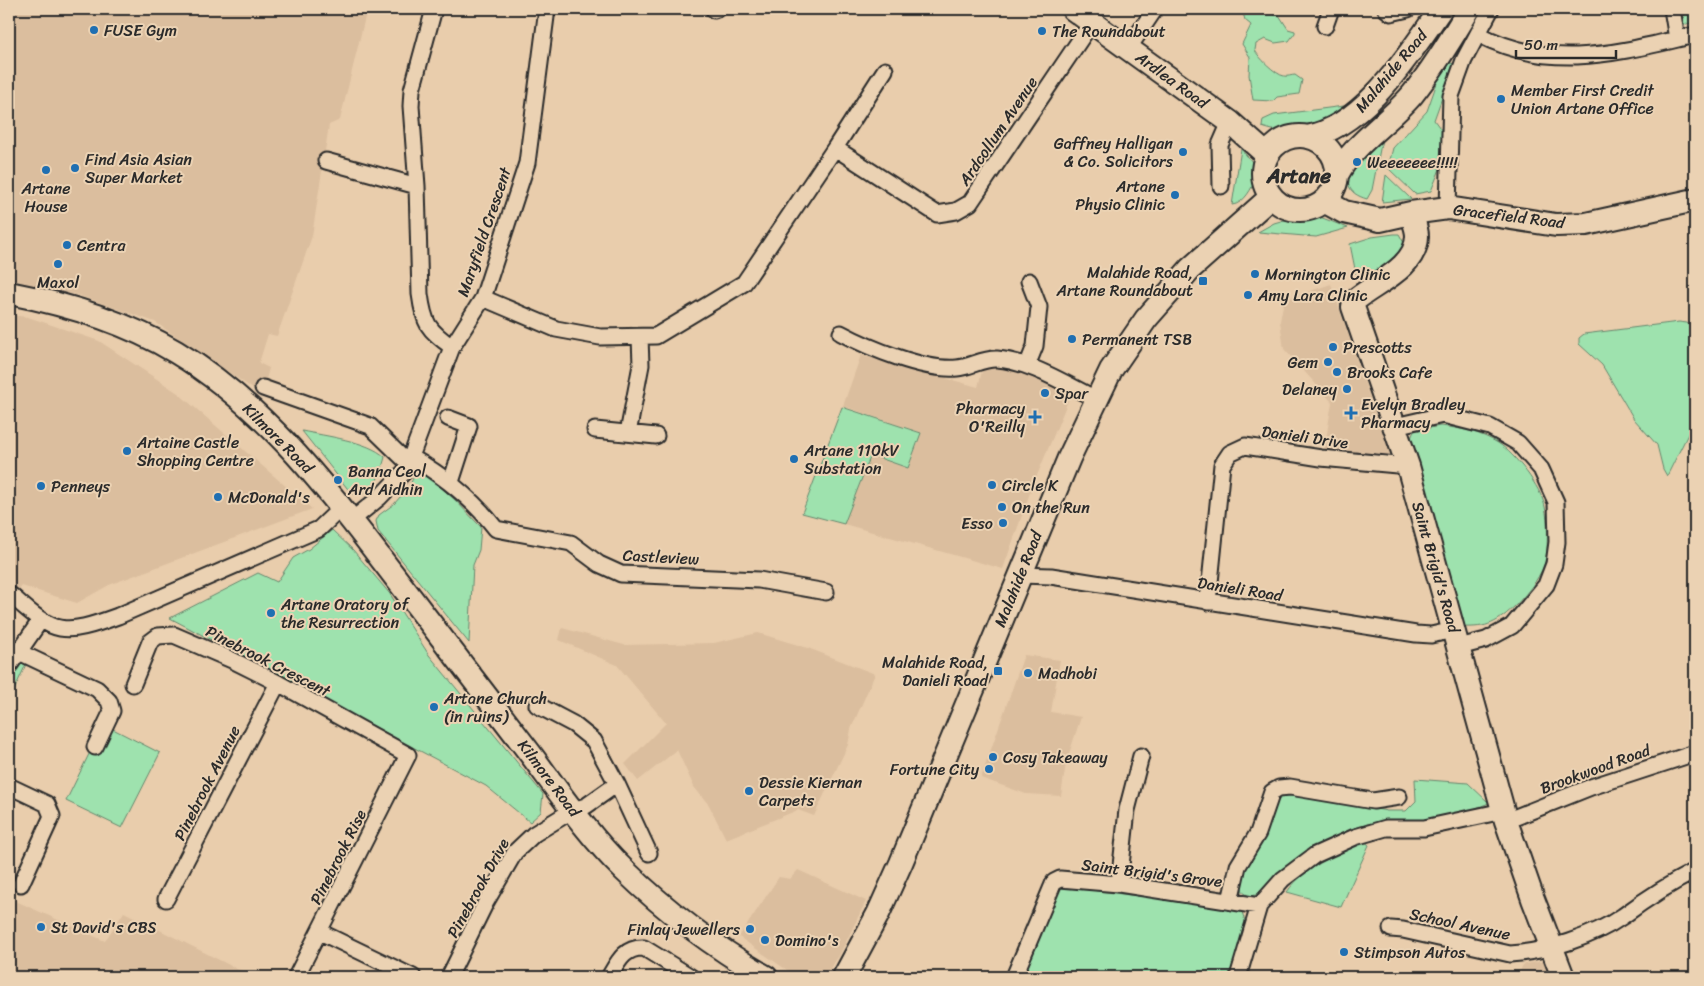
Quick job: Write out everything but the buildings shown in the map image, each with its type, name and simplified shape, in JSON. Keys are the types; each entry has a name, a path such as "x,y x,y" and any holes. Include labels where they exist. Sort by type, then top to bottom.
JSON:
{"street":[{"path":"434,9 412,90 411,106 417,186 422,312 432,333 452,347"},
{"name":"Maryfield Crescent","path":"40,621 66,630 84,628 118,616 320,529 347,514 400,478 410,460 452,347 483,298 527,163 547,9"},
{"name":"Ardlea Road","path":"1073,9 1230,122 1268,154"},
{"path":"1128,49 1155,9"},
{"path":"1325,26 1331,9"},
{"path":"1386,9 1391,13 1408,9"},
{"name":"Malahide Road","path":"1307,137 1330,130 1355,115 1381,88 1440,9"},
{"name":"Malahide Road","path":"1337,175 1345,159 1386,122 1413,94 1469,9"},
{"path":"1448,208 1451,96 1464,60 1490,9"},
{"path":"1672,9 1677,39"},
{"name":"Ardcollum Avenue","path":"835,148 938,214 956,211 970,203 1092,22"},
{"path":"1478,34 1494,42 1523,51 1576,57 1618,53 1695,35"},
{"path":"483,298 556,329 600,337 656,336 744,283 885,70"},
{"path":"1221,186 1220,145 1230,122"},
{"path":"1292,137 1307,137 1320,142 1328,149 1335,161 1337,175 1332,192 1315,207 1299,210 1282,206 1271,197 1263,178 1263,169 1268,154 1283,140 1292,137"},
{"path":"326,161 417,186"},
{"name":"Malahide Road","path":"844,977 878,914 901,863 1068,458 1111,370 1146,319 1190,269 1271,197"},
{"name":"Gracefield Road","path":"1324,201 1344,212 1380,220 1448,208 1556,224 1578,224 1695,200"},
{"name":"Saint Brigid's Road","path":"1412,213 1417,237 1411,252 1400,270 1354,301 1353,308 1408,466 1505,816 1563,977"},
{"path":"1027,366 1035,346 1039,307 1029,281"},
{"name":"Kilmore Road","path":"9,293 59,305 106,320 175,351 214,378 264,420 347,514 573,810 622,869 659,902 710,941 766,977"},
{"path":"841,334 866,346 938,369 958,368 996,359 1027,366 1096,399"},
{"path":"628,433 642,365 640,337"},
{"name":"Castleview","path":"263,388 370,426 410,460 451,482 480,508 496,529 571,542 599,564 621,574 734,578 826,592"},
{"name":"Danieli Road","path":"1020,575 1051,576 1416,634 1456,639 1486,640 1512,626 1546,585 1554,564 1557,542 1556,502 1541,469 1518,443 1490,427 1443,415 1394,426"},
{"path":"448,418 469,426 451,482"},
{"path":"595,430 656,436"},
{"name":"Danieli Drive","path":"1208,602 1222,465 1230,453 1245,446 1321,458 1408,466"},
{"path":"9,666 40,621 12,596"},
{"name":"Pinebrook Crescent","path":"133,684 150,642 158,636 169,634 181,637 278,682 408,755"},
{"path":"19,652 97,689 105,695 112,711 95,747"},
{"name":"Pinebrook Avenue","path":"166,899 214,810 278,682"},
{"path":"537,705 573,724 594,741 617,784 649,853"},
{"name":"Brookwood Road","path":"1505,816 1695,753"},
{"name":"Pinebrook Rise","path":"297,975 408,755"},
{"path":"1119,884 1127,810 1141,756"},
{"name":"Pinebrook Drive","path":"449,977 486,902 515,852 534,834 573,810 586,806 617,784"},
{"path":"9,786 47,804 52,816 21,884"},
{"path":"1230,901 1238,866 1258,833 1272,792 1279,788 1290,787 1373,801 1399,797"},
{"path":"1238,977 1259,906 1284,879 1315,855 1355,837 1386,828 1424,828 1505,816"},
{"name":"School Avenue","path":"1391,929 1510,954 1525,953 1551,947 1602,928 1622,916 1638,903 1695,871"},
{"name":"Saint Brigid's Grove","path":"1014,977 1054,882 1060,879 1119,884 1259,906"},
{"path":"320,932 413,977"},
{"path":"609,977 623,954 638,948 644,948 691,977"}],"shaded area":[{"path":"9,9 367,9 340,120 329,125 312,236 277,336 268,334 259,363 269,368 262,395 155,322 78,295 9,281"},
{"path":"1331,284 1379,425 1390,422 1393,453 1380,458 1324,452 1332,402 1284,349 1280,321 1284,300"},
{"name":"Artaine Castle Shopping Centre","path":"9,315 28,317 99,341 178,393 312,509 109,585 77,603 22,586 9,602"},
{"path":"1008,352 1044,363 1077,379 1031,490 1003,569 844,524 871,455 908,468 921,433 843,406 861,355 978,387 986,356"},
{"path":"562,628 624,645 714,643 758,633 808,648 875,674 851,729 848,745 814,816 798,810 726,839 709,805 694,787 677,750 638,781 625,764 666,723 617,665 559,640"},
{"path":"1024,655 1060,660 1051,712 1081,717 1066,763 1061,796 1026,794 981,778"},
{"path":"798,870 866,901 839,956 824,977 797,977 739,937 779,877 790,879"},
{"name":"St David's CBS","path":"9,898 105,941 124,912 253,977 9,977"},
{"path":"1544,961 1550,977 1518,977 1523,964"}],"green space":[{"path":"1242,9 1269,9 1274,15 1279,15 1288,29 1295,31 1289,41 1275,43 1265,39 1256,44 1255,50 1263,61 1276,72 1285,76 1295,75 1302,80 1299,94 1277,97 1273,101 1253,100 1249,75 1250,57 1242,44 1251,25 1245,20"},
{"path":"1684,9 1695,9 1695,22 1683,25"},
{"path":"1442,60 1454,64 1434,120 1442,131 1440,169 1431,191 1415,194 1388,168 1393,148 1427,111 1439,77"},
{"path":"1344,106 1354,108 1310,129 1288,132 1262,127 1263,120 1274,115"},
{"path":"1382,139 1372,190 1367,199 1360,197 1349,186 1349,163"},
{"path":"1241,149 1253,163 1256,178 1244,199 1232,205"},
{"path":"1386,175 1411,199 1382,202"},
{"path":"1298,216 1320,217 1348,228 1316,237 1258,232 1274,223"},
{"path":"1399,234 1404,243 1402,250 1390,267 1376,269 1368,276 1356,274 1350,244 1372,237"},
{"path":"1679,322 1687,323 1695,329 1695,420 1667,476 1663,469 1657,445 1634,419 1602,365 1579,344 1579,338 1584,334"},
{"path":"842,407 921,433 908,468 871,455 844,524 802,513"},
{"path":"1440,426 1477,433 1505,448 1533,481 1543,499 1545,507 1547,545 1542,570 1530,589 1516,605 1492,623 1479,627 1462,627 1410,440 1414,431"},
{"path":"302,431 346,440 377,451 385,457 375,484 365,493 351,493"},
{"path":"416,473 425,473 481,527 479,550 473,565 469,643 378,531 376,521 379,515 394,504 408,488"},
{"path":"332,530 353,550 390,594 429,655 543,794 541,812 530,822 486,786 170,618 258,573 277,582 293,558 309,549"},
{"path":"27,662 9,701 9,683 12,671 20,663"},
{"path":"113,729 160,753 122,828 66,801 92,748 101,752"},
{"path":"1415,779 1468,783 1489,803 1466,812 1415,821 1367,824 1300,857 1256,895 1249,896 1243,892 1242,875 1248,859 1267,829 1277,796 1284,792 1387,811 1406,811 1416,801"},
{"path":"1364,841 1369,845 1341,907 1287,892 1294,883 1312,868"},
{"path":"1059,886 1241,909 1245,921 1231,977 1030,977 1023,973"}],"place":[{"name":"FUSE Gym","path":"94,30"},
{"name":"The Roundabout","path":"1042,31"},
{"name":"Member First Credit Union Artane Office","path":"1501,99"},
{"name":"Gaffney Halligan & Co. Solicitors","path":"1183,152"},
{"name":"Weeeeeee!!!!!","path":"1357,162"},
{"name":"Find Asia Asian Super Market","path":"75,168"},
{"name":"Artane House","path":"46,170"},
{"name":"Artane Physio Clinic","path":"1175,195"},
{"name":"Centra","path":"67,245"},
{"name":"Maxol","path":"58,264"},
{"name":"Mornington Clinic","path":"1255,274"},
{"name":"Malahide Road, Artane Roundabout","path":"1203,281"},
{"name":"Amy Lara Clinic","path":"1248,295"},
{"name":"Permanent TSB","path":"1072,339"},
{"name":"Prescotts","path":"1333,347"},
{"name":"Gem","path":"1328,362"},
{"name":"Brooks Cafe","path":"1337,372"},
{"name":"Delaney","path":"1347,389"},
{"name":"Spar","path":"1045,393"},
{"name":"Evelyn Bradley Pharmacy","path":"1351,413"},
{"name":"Pharmacy O'Reilly","path":"1035,417"},
{"name":"Artaine Castle Shopping Centre","path":"127,451"},
{"name":"Artane 110kV Substation","path":"794,459"},
{"name":"Banna Ceol Ard Aidhin","path":"338,480"},
{"name":"Circle K","path":"992,485"},
{"name":"Penneys","path":"41,486"},
{"name":"McDonald's","path":"218,497"},
{"name":"On the Run","path":"1002,507"},
{"name":"Esso","path":"1003,523"},
{"name":"Artane Oratory of the Resurrection","path":"271,613"},
{"name":"Malahide Road, Danieli Road","path":"998,671"},
{"name":"Madhobi","path":"1028,673"},
{"name":"Artane Church (in ruins)","path":"434,707"},
{"name":"Cosy Takeaway","path":"993,757"},
{"name":"Fortune City","path":"989,769"},
{"name":"Dessie Kiernan Carpets","path":"749,791"},
{"name":"St David's CBS","path":"41,927"},
{"name":"Finlay Jewellers","path":"750,929"},
{"name":"Domino's","path":"765,940"},
{"name":"Stimpson Autos","path":"1344,952"}],"district":[{"name":"Artane","path":"1299,176"}]}
